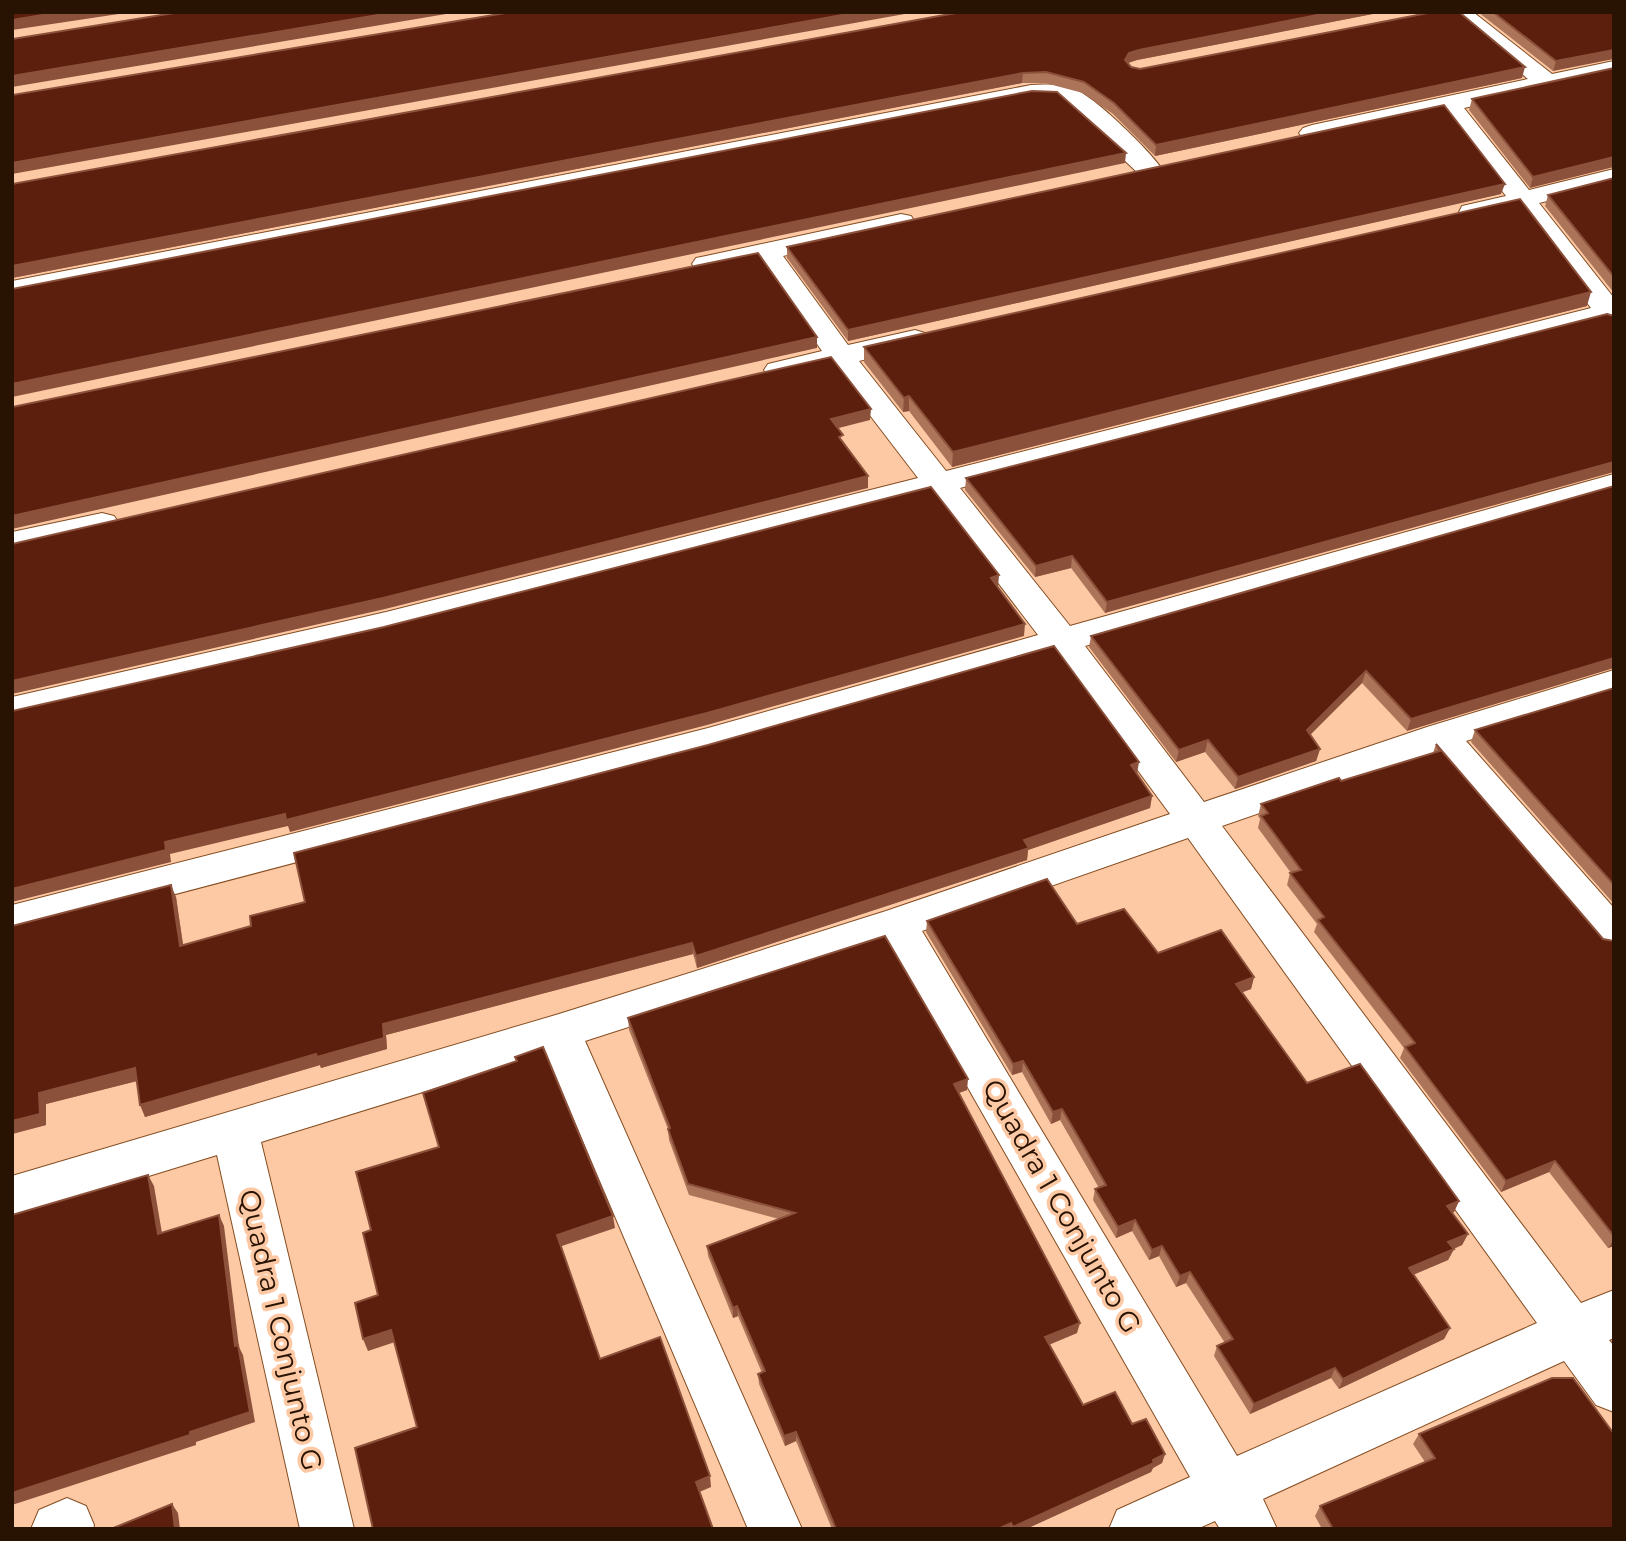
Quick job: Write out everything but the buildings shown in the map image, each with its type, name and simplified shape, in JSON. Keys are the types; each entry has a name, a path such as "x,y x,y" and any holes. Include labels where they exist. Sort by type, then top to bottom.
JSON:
{"street":[{"path":"1459,12 1548,83"},
{"path":"1285,139 1614,68"},
{"path":"12,290 1016,94 1048,92 1069,95 1149,169"},
{"path":"12,710 386,624 1613,314 1448,103"},
{"path":"1122,175 1176,163"},
{"path":"1443,218 1614,177"},
{"path":"685,268 930,216"},
{"path":"766,251 840,356 1195,819 1592,1321 1614,1388"},
{"path":"744,378 947,331"},
{"path":"12,921 290,852 708,741 1614,484"},
{"path":"12,543 133,517"},
{"path":"12,1197 559,1032 896,924 1440,736 1614,682"},
{"path":"1440,736 1614,937"},
{"name":"Quadra 1 Conjunto G","path":"896,924 1239,1508"},
{"path":"559,1032 775,1529"},
{"name":"Quadra 1 Conjunto G","path":"235,1130 327,1529"},
{"path":"1136,1529 1239,1508 1592,1321"}]}
